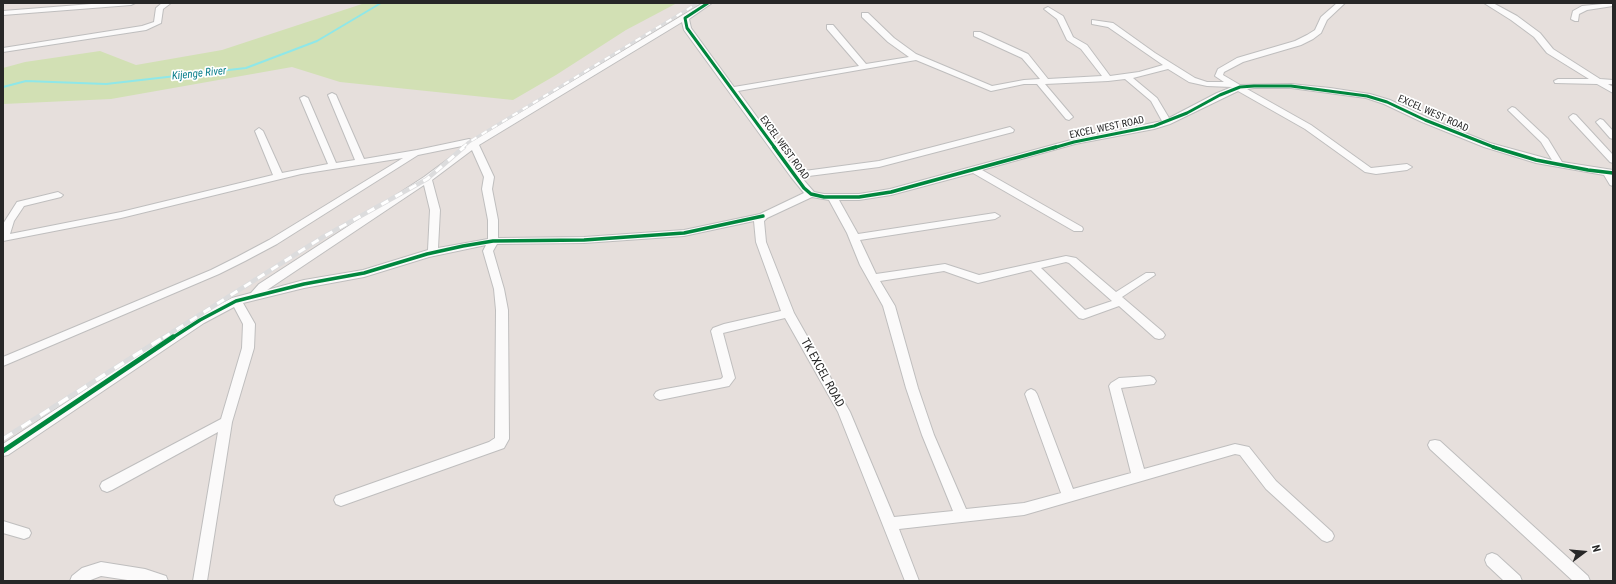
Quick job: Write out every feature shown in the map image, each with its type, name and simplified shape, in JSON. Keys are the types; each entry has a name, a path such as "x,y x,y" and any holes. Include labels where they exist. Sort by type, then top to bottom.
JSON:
{"street":[{"path":"3,13 132,3"},
{"path":"3,50 143,28 157,23 160,8 166,3"},
{"path":"256,296 263,287 427,179 472,143 708,3"},
{"name":"EXCEL WEST ROAD","path":"1341,3 1324,19 1318,30 1305,40 1245,58 1220,72 1219,77 1238,86 1291,86 1367,96 1387,102 1470,139 1536,160 1610,173"},
{"path":"1488,3 1514,18 1537,35 1550,51 1613,92"},
{"path":"1608,3 1613,4"},
{"path":"1575,19 1576,14 1585,8 1613,4"},
{"path":"1048,9 1060,18 1070,38 1084,47 1108,79"},
{"path":"865,15 893,42 916,58 991,89 997,89 1020,82 1127,77 1169,66"},
{"name":"EXCEL WEST ROAD","path":"685,18 686,28 804,188 811,194 833,198 859,197 891,192 1080,140 1143,129 1167,122 1187,113 1238,86"},
{"path":"1095,22 1110,25 1169,66 1195,81 1238,86 1253,97 1308,127 1368,170 1376,171 1407,167"},
{"path":"830,27 864,67"},
{"path":"977,34 1025,56 1068,117"},
{"path":"732,90 916,58"},
{"path":"1127,77 1154,100 1167,122"},
{"path":"1558,81 1613,82"},
{"path":"332,94 360,161"},
{"path":"304,98 333,166"},
{"path":"1512,110 1544,141 1559,165"},
{"path":"1573,117 1613,160"},
{"path":"1600,122 1613,136"},
{"path":"794,175 879,164 1010,130"},
{"path":"259,132 278,175"},
{"path":"3,238 121,215 278,175 472,143"},
{"path":"341,500 494,446 499,444 502,439 502,310 499,289 488,251 493,241 492,220 487,189 489,177 472,143"},
{"path":"3,362 215,272 241,259 273,242 417,153"},
{"path":"975,170 1078,229"},
{"path":"1610,173 1613,183"},
{"path":"427,179 435,210 433,253"},
{"path":"3,451 200,320 236,301 304,284 364,273 433,253 493,241 572,240 684,233 763,216 811,194"},
{"path":"3,238 9,222 20,204 58,195"},
{"path":"833,198 855,238 865,265 889,306 912,388 928,435 962,516"},
{"name":"TK EXCEL ROAD","path":"763,216 759,221 758,227 761,242 788,313 844,412 912,581"},
{"path":"855,238 995,216"},
{"path":"873,278 945,267 978,278 1063,259 1072,260 1159,336"},
{"path":"1033,266 1083,316 1117,300 1150,275"},
{"path":"200,581 226,422 248,348 250,335 249,324 236,301"},
{"path":"660,395 725,383 729,378 717,331 788,313"},
{"path":"1139,477 1115,386 1119,383 1150,381"},
{"path":"1031,394 1068,496"},
{"path":"107,486 226,422"},
{"path":"1435,445 1583,581"},
{"path":"890,524 1024,509 1235,449 1244,451 1271,485 1327,536"},
{"path":"3,527 24,533"},
{"path":"1492,560 1515,581"},
{"path":"77,581 87,573 101,569 138,575 161,581"}],"green space":[{"path":"365,3 677,3 626,30 556,75 513,100 340,82 292,67 111,99 3,104 3,68 25,62 100,51 136,65 222,50"}],"waterway":[{"name":"Kijenge River","path":"3,87 26,81 106,84 246,68 317,41 381,3"}],"railway":[{"path":"462,148 469,142 698,3"},
{"path":"163,338 323,237 427,179 464,147"},
{"path":"3,439 164,337"}],"cycle path":[{"path":"708,3 685,18 687,28 804,188 811,194 824,197 859,197 891,192 1074,142 1154,126 1187,113 1220,95 1240,87 1254,86 1291,86 1367,96 1387,102 1425,120 1487,145 1536,160 1588,170 1613,173"},
{"path":"3,451 200,320 236,301 304,284 364,273 427,254 493,241 584,240 684,233 763,216"}]}
